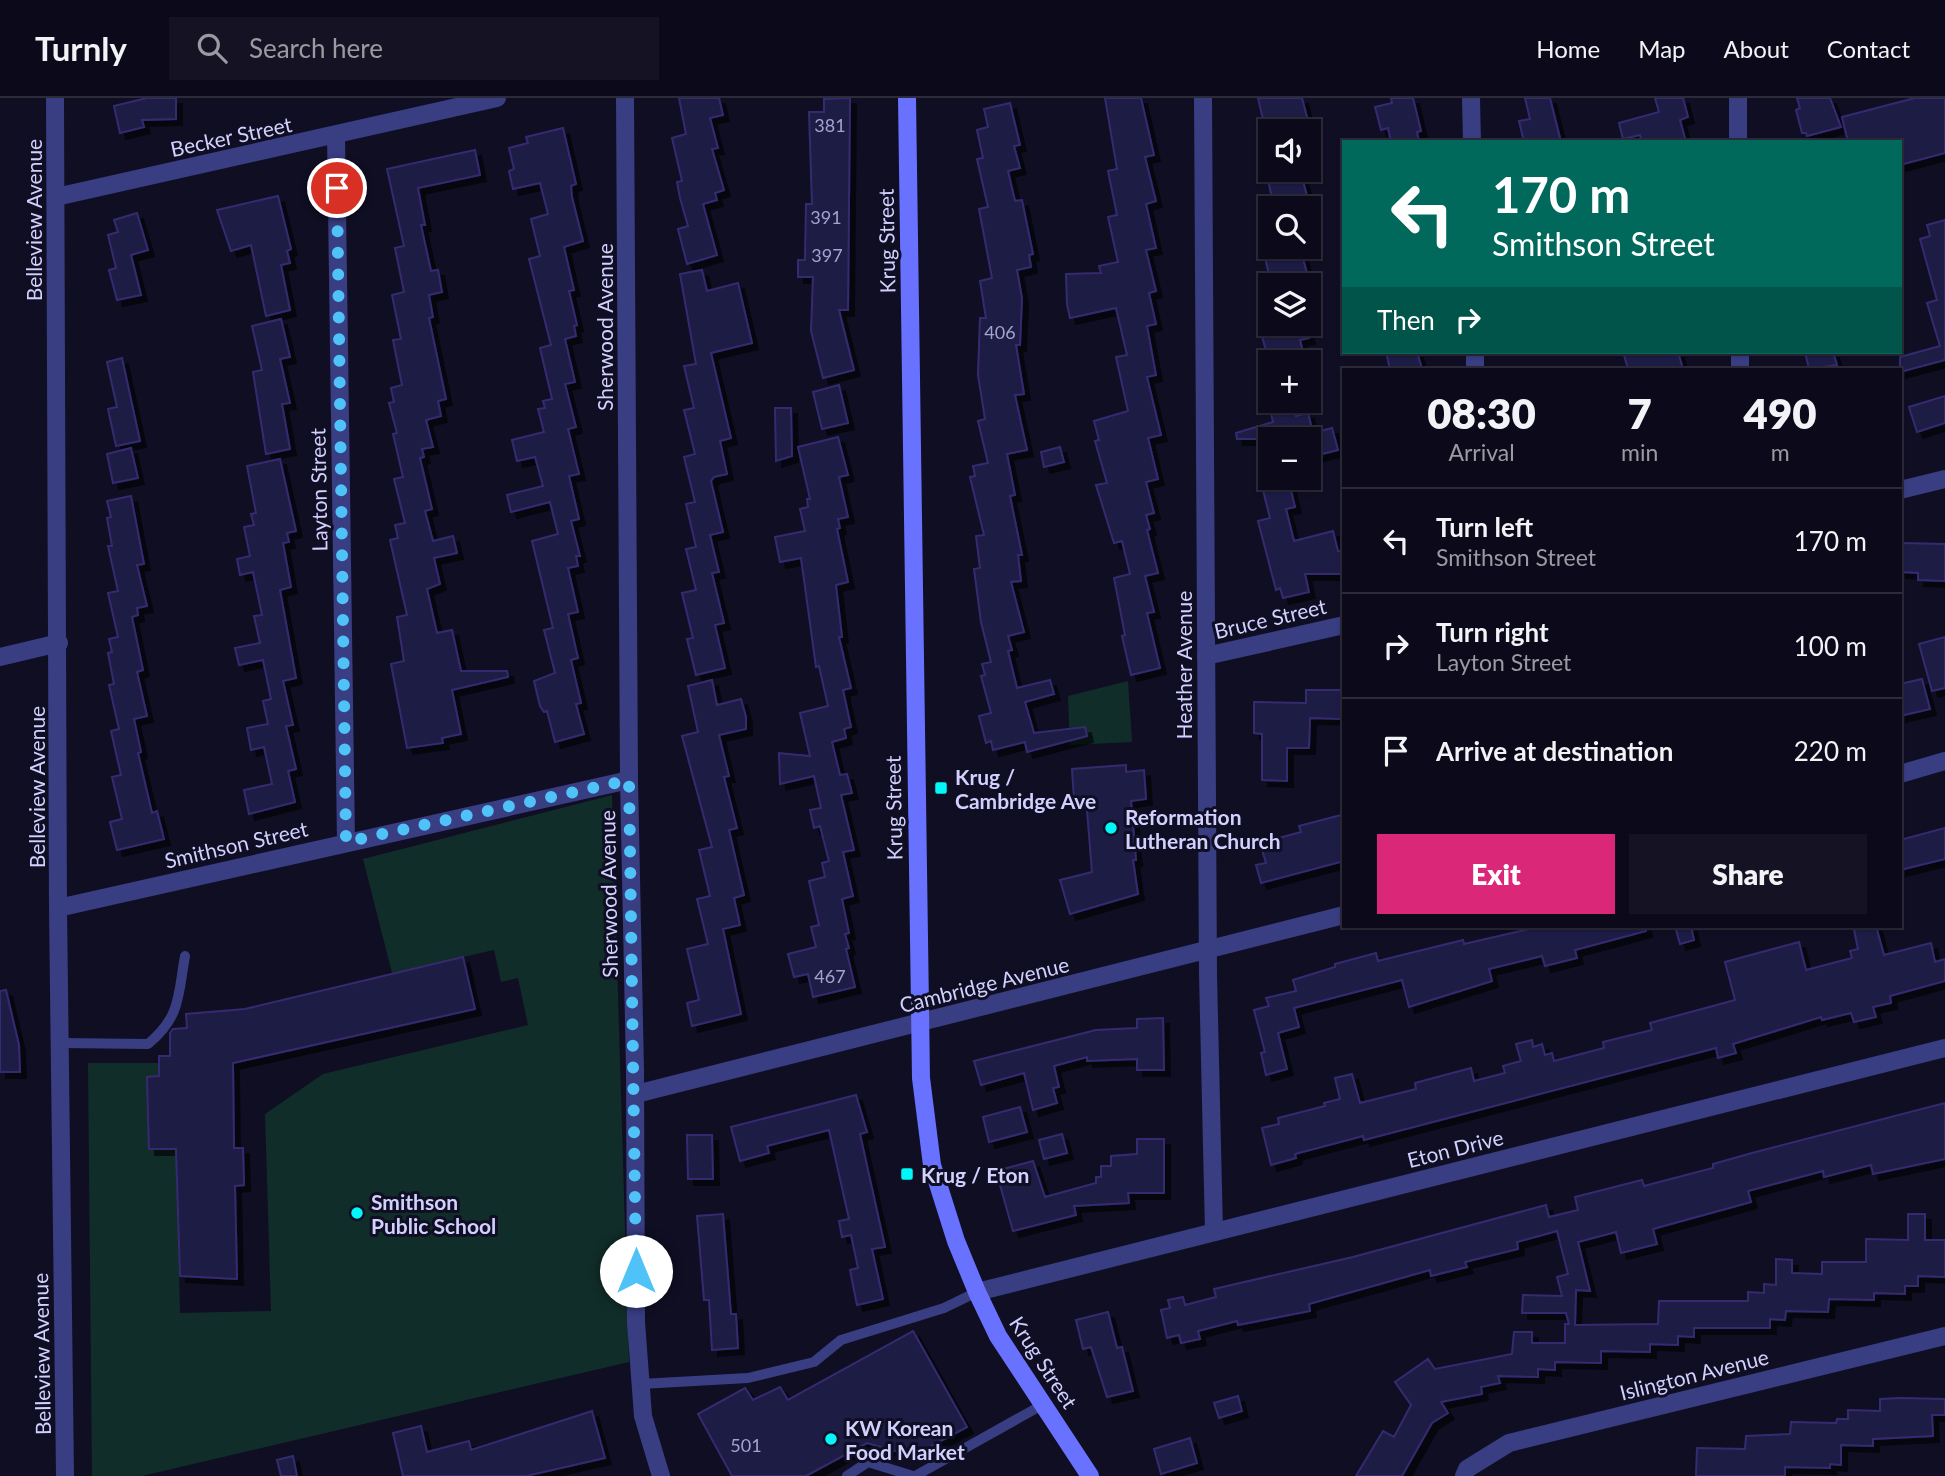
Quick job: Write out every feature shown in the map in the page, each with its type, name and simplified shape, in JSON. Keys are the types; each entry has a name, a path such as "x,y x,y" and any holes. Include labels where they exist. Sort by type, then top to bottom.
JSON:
{"street":[{"name":"Belleview Avenue","path":"55,98 58,908 65,1476"},
{"name":"Becker Street","path":"56,197 497,98"},
{"name":"Sherwood Avenue","path":"625,98 629,780 636,1094 636,1322 643,1416 661,1476"},
{"name":"Krug Street","path":"907,98 919,1024 921,1078 932,1165 956,1241 998,1336 1090,1476"},
{"name":"Heather Avenue","path":"1203,98 1208,949 1214,1232"},
{"path":"1471,98 1472,140"},
{"path":"1738,98 1738,140"},
{"name":"Layton Street","path":"336,136 346,842"},
{"path":"1902,490 1945,479"},
{"name":"Bruce Street","path":"1206,656 1342,625"},
{"path":"0,657 59,643"},
{"path":"1902,773 1945,761"},
{"name":"Smithson Street","path":"58,908 629,780"},
{"name":"Cambridge Avenue","path":"636,1094 1342,916"},
{"name":"Eton Drive","path":"977,1292 1945,1048"},
{"name":"Islington Avenue","path":"1464,1476 1467,1469 1509,1443 1945,1336"}],"lane":[{"path":"60,1043 148,1044 166,1029 175,1010 185,956"},
{"path":"641,1384 748,1378 814,1362 841,1340 944,1308 977,1292"},
{"path":"847,1476 868,1462 914,1476 1044,1404"}],"green space":[{"path":"1128,681 1132,742 1070,745 1068,696"},
{"name":"Smithson Public School","path":"612,795 629,1362 142,1476 92,1476 88,1063 159,1063 159,1076 148,1077 149,1149 176,1149 180,1313 271,1311 265,1114 323,1074 528,1025 518,978 501,982 494,950 392,973 363,859"}],"building":[{"path":"147,98 176,98 176,119 142,120 144,127 120,133 114,106"},
{"path":"679,98 719,98 723,115 710,118 718,148 712,149 724,190 715,193 717,200 703,204 717,255 687,264 678,229 688,226 677,182 682,181 672,138 686,134"},
{"path":"850,98 848,310 839,310 854,370 823,378 811,331 813,277 798,277 798,260 805,260 806,204 812,204 809,112 824,112 824,99"},
{"path":"1105,98 1141,98 1154,155 1145,157 1156,201 1146,204 1156,248 1146,250 1156,291 1149,293 1156,324 1147,326 1156,375 1147,377 1161,435 1148,438 1158,479 1146,482 1154,513 1146,515 1150,529 1147,530 1158,573 1145,576 1154,612 1147,613 1160,668 1131,675 1122,636 1125,635 1114,578 1130,574 1122,541 1114,543 1096,485 1107,483 1095,441 1099,440 1094,421 1128,411 1116,357 1127,355 1116,308 1070,318 1067,304 1066,274 1101,273 1099,266 1118,262 1108,217 1117,215 1108,171 1117,169"},
{"path":"1258,98 1302,98 1307,119 1263,119"},
{"path":"1391,98 1413,98 1421,131 1417,132 1419,140 1391,140 1388,128 1381,130 1375,107 1392,103"},
{"path":"1525,98 1550,98 1560,140 1524,140 1519,121 1530,119"},
{"path":"1655,98 1683,98 1688,117 1680,120 1685,140 1641,140 1640,135 1623,139 1619,123 1659,112"},
{"path":"1797,98 1830,98 1841,127 1807,136 1802,133 1796,110 1800,108"},
{"path":"1915,98 1945,98 1945,153 1902,164 1902,140 1848,140 1842,117"},
{"path":"1010,103 1020,145 1014,146 1020,168 1008,171 1015,201 1022,200 1033,254 1029,255 1031,267 1017,270 1022,298 1020,345 1016,345 1024,394 1015,395 1027,450 1007,454 1015,495 1010,496 1022,555 1018,555 1021,581 1011,582 1024,632 1008,636 1012,650 1008,651 1017,688 1050,680 1054,694 1025,702 1034,733 1085,727 1087,736 1027,752 1025,742 993,750 991,741 986,743 979,716 991,713 981,676 985,675 982,664 991,662 981,622 974,569 980,568 976,536 984,535 970,477 975,476 973,466 988,463 978,421 985,419 978,375 980,318 986,318 980,281 992,278 979,209 988,207 977,159 983,158 977,130 988,127 984,109"},
{"path":"563,128 576,184 571,186 572,197 583,241 564,247 574,290 569,291 577,325 574,326 576,336 565,339 575,382 565,384 576,427 568,429 579,474 569,476 579,519 571,521 580,556 576,556 578,566 568,568 578,612 568,614 578,658 571,660 581,703 576,704 584,734 555,742 547,711 544,712 540,706 534,681 555,673 544,630 553,628 532,541 558,534 550,502 511,512 507,495 543,486 535,457 517,461 512,440 544,432 538,409 545,408 543,401 552,399 540,348 551,345 529,259 540,256 531,219 548,214 540,183 513,189 509,171 514,169 509,148 528,143 526,137"},
{"path":"475,150 480,175 418,188 425,225 421,225 431,271 438,270 442,292 429,295 433,317 429,318 446,399 438,401 441,416 426,420 433,447 422,449 424,457 420,458 432,509 425,511 433,541 453,536 457,553 434,558 440,584 427,589 437,633 452,630 461,671 507,671 508,677 452,690 461,734 442,738 443,743 407,748 391,664 404,661 397,617 407,615 390,540 398,538 395,525 405,523 394,479 403,477 393,434 397,433 389,403 394,402 391,388 402,385 393,340 401,339 392,295 404,292 395,248 404,246 387,169"},
{"path":"1269,182 1303,182 1307,196 1271,196"},
{"path":"278,196 291,249 287,251 290,263 281,265 290,310 266,316 251,245 231,251 217,210"},
{"path":"137,213 148,250 131,255 141,295 117,300 109,270 116,268 108,235 118,232 114,220"},
{"path":"1945,220 1945,360 1902,371 1900,357 1940,346 1927,303 1937,300 1920,239 1930,236 1927,225"},
{"path":"1265,259 1303,259 1307,273 1269,273"},
{"path":"702,270 707,291 738,283 752,343 711,353 731,438 720,441 727,474 714,477 711,481 723,532 710,535 719,572 712,573 724,623 715,625 725,668 696,675 687,639 693,638 682,593 696,590 686,549 696,547 686,504 695,502 684,457 695,454 684,410 694,408 684,366 696,364 680,274"},
{"path":"281,319 290,357 280,359 290,403 282,404 290,449 266,454 253,372 262,370 252,326"},
{"path":"1262,336 1308,336 1300,340 1302,350 1266,350"},
{"path":"1386,354 1418,354 1422,368 1390,368"},
{"path":"1679,354 1683,368 1628,368 1624,355"},
{"path":"1805,354 1834,354 1837,365 1809,368"},
{"path":"122,358 140,441 116,446 108,409 117,407 107,362"},
{"path":"839,385 848,423 822,429 813,392"},
{"path":"1945,396 1945,423 1917,432 1909,407"},
{"path":"775,408 791,408 792,456 776,461"},
{"path":"1271,413 1295,413 1296,416 1308,413 1312,427 1258,427 1258,439 1237,439 1236,433 1273,422"},
{"path":"1332,428 1338,450 1321,454 1321,431"},
{"path":"838,437 848,475 839,477 848,517 838,519 840,528 837,529 848,582 836,585 842,637 839,637 851,688 843,690 851,727 844,729 846,738 832,742 840,775 847,774 852,793 841,795 854,850 843,852 853,896 842,899 849,933 845,934 849,948 846,949 855,987 813,997 808,974 794,977 788,954 816,947 811,927 819,925 809,881 825,877 822,863 829,861 820,826 814,828 810,810 821,808 814,776 780,784 779,753 810,756 800,713 828,706 819,666 816,667 801,558 780,562 775,537 805,531 800,509 808,507 807,499 810,499 798,447"},
{"path":"1060,447 1064,462 1044,467 1041,452"},
{"path":"131,448 138,478 113,483 107,454"},
{"path":"280,459 296,531 287,533 289,542 283,543 291,587 280,590 296,678 283,681 293,725 286,726 296,769 288,771 295,802 249,814 244,790 272,784 264,747 251,750 247,728 268,724 263,701 271,699 263,660 239,665 235,648 260,643 254,616 262,615 253,572 240,575 237,559 250,556 244,527 254,525 251,514 256,513 247,466"},
{"path":"1263,490 1291,490 1295,507 1286,509 1294,541 1333,531 1338,551 1341,551 1341,574 1305,574 1309,592 1283,598 1280,588 1276,590 1258,521 1270,518"},
{"path":"131,496 144,564 137,565 147,606 137,608 138,615 132,617 143,670 137,672 147,716 134,719 141,752 138,753 152,813 157,811 164,839 117,850 110,822 122,819 112,777 121,775 111,731 119,729 109,685 114,684 108,653 112,652 109,639 118,637 108,593 118,591 108,546 112,546 107,518 111,517 107,501"},
{"path":"1902,543 1945,544 1945,581 1918,580 1918,573 1902,572"},
{"path":"1945,637 1945,688 1932,691 1919,644"},
{"path":"1922,679 1930,709 1902,716 1902,684"},
{"path":"712,680 717,705 741,699 746,717 746,729 719,735 729,776 724,777 737,828 729,830 744,895 734,898 740,925 723,929 741,1014 692,1026 687,1003 699,1000 687,949 708,944 697,899 710,896 699,850 712,847 682,736 698,732 688,686"},
{"path":"1306,690 1342,690 1342,719 1310,718 1309,748 1287,748 1287,781 1262,780 1262,734 1254,733 1254,702 1306,703"},
{"name":"Reformation Lutheran Church","path":"1126,765 1126,772 1144,770 1146,799 1131,801 1136,860 1133,860 1138,894 1070,914 1060,880 1092,872 1086,798 1074,799 1072,769"},
{"path":"1341,815 1342,862 1261,883 1256,865 1266,863 1260,843 1301,832 1299,826"},
{"path":"1945,828 1945,859 1902,870 1902,839"},
{"path":"1533,928 1645,928 1646,931 1575,950 1577,958 1545,966 1542,956 1489,969 1492,981 1409,1007 1402,980 1294,1008 1299,1027 1278,1033 1287,1069 1266,1075 1261,1053 1265,1052 1254,1010 1269,1006 1266,998 1296,991 1293,980 1335,967 1335,964 1376,953 1378,961 1463,940 1464,944"},
{"path":"1676,928 1691,928 1694,940 1680,944"},
{"path":"1877,928 1884,955 1931,943 1935,962 1945,959 1945,981 1890,996 1891,1003 1873,1007 1876,1017 1854,1022 1851,1013 1822,1020 1821,1017 1733,1044 1736,1053 1718,1058 1716,1048 1364,1140 1363,1136 1295,1154 1296,1158 1271,1165 1262,1128 1279,1124 1278,1118 1325,1106 1324,1103 1340,1099 1335,1078 1352,1074 1360,1103 1416,1089 1415,1083 1471,1068 1474,1081 1505,1073 1503,1066 1521,1061 1516,1044 1532,1040 1533,1047 1542,1044 1545,1055 1552,1053 1554,1061 1604,1048 1603,1042 1652,1030 1650,1023 1735,1000 1725,962 1799,942 1806,970 1852,958 1850,951 1858,949 1854,930"},
{"path":"463,957 475,1009 233,1063 234,1148 243,1148 244,1185 235,1186 237,1279 180,1276 176,1149 149,1149 147,1077 159,1076 159,1056 170,1056 170,1033 173,1029 187,1028 186,1014 245,1009"},
{"path":"6,990 19,1045 20,1072 0,1072 0,991"},
{"path":"1163,1018 1164,1070 1137,1070 1137,1059 1087,1061 1087,1057 1054,1066 1059,1087 1053,1088 1057,1103 1033,1110 1024,1073 981,1085 974,1061 1096,1030 1137,1028 1137,1019"},
{"path":"856,1095 867,1132 860,1134 885,1247 872,1249 883,1299 857,1305 850,1270 858,1268 851,1235 842,1237 839,1221 849,1219 829,1130 767,1146 769,1153 740,1161 731,1127"},
{"path":"1945,1103 1945,1159 1873,1174 1871,1165 1824,1177 1823,1171 1748,1191 1751,1202 1653,1229 1657,1244 1621,1253 1616,1232 1578,1242 1590,1291 1576,1290 1575,1325 1658,1324 1659,1301 1748,1301 1748,1292 1764,1293 1764,1284 1776,1285 1776,1259 1792,1260 1792,1273 1822,1274 1822,1262 1866,1262 1866,1239 1908,1240 1908,1214 1925,1214 1925,1240 1945,1240 1945,1277 1918,1276 1918,1286 1905,1286 1905,1294 1874,1293 1874,1300 1829,1299 1828,1312 1786,1311 1785,1320 1770,1319 1770,1328 1694,1328 1694,1337 1678,1336 1678,1345 1650,1344 1650,1352 1601,1351 1601,1363 1555,1362 1555,1370 1538,1369 1538,1377 1498,1376 1500,1383 1481,1387 1482,1394 1441,1402 1448,1413 1432,1423 1402,1476 1356,1476 1383,1431 1394,1437 1411,1405 1395,1382 1428,1359 1435,1369 1512,1354 1514,1332 1532,1332 1532,1343 1565,1343 1565,1324 1569,1324 1566,1313 1522,1313 1523,1295 1562,1296 1557,1277 1568,1274 1557,1231 1517,1242 1518,1249 1465,1262 1467,1267 1431,1276 1430,1270 1309,1304 1310,1311 1238,1325 1237,1321 1198,1331 1200,1339 1181,1343 1179,1335 1167,1338 1161,1310 1170,1308 1168,1300 1183,1297 1185,1305 1216,1297 1214,1289 1353,1257 1546,1205 1549,1217 1578,1210 1575,1197 1642,1180 1644,1186 1713,1168 1713,1164 1752,1153"},
{"path":"1020,1107 1027,1132 989,1142 983,1117"},
{"path":"1062,1134 1067,1153 1044,1159 1039,1140"},
{"path":"687,1135 712,1135 713,1179 688,1179"},
{"path":"1137,1139 1164,1139 1164,1193 1128,1193 1129,1203 1074,1206 1076,1215 1013,1231 996,1171 1033,1161 1045,1197 1096,1183 1096,1177 1101,1177 1101,1166 1111,1166 1111,1156 1137,1154"},
{"path":"723,1214 731,1314 736,1314 738,1348 712,1350 709,1300 704,1300 697,1216"},
{"path":"1108,1312 1117,1348 1122,1347 1133,1391 1107,1397 1091,1347 1083,1349 1076,1320"},
{"path":"913,1331 967,1427 913,1456 867,1443 806,1476 732,1476 698,1414 745,1388 753,1400 780,1387 788,1400"},
{"path":"1238,1396 1242,1411 1219,1418 1214,1403"},
{"path":"1880,1399 1945,1399 1945,1415 1932,1415 1933,1436 1873,1439 1873,1446 1841,1445 1841,1465 1830,1464 1830,1468 1785,1467 1785,1476 1696,1476 1697,1448 1745,1449 1746,1436 1790,1434 1791,1422 1836,1423 1837,1419 1848,1419 1848,1410 1880,1411"},
{"path":"592,1411 605,1458 526,1476 403,1476 393,1433 421,1426 427,1452 469,1441 471,1450"},
{"path":"1190,1438 1197,1463 1161,1474 1154,1449"},
{"path":"293,1456 297,1476 281,1476 277,1460"}],"place":[{"name":"Krug / Cambridge Ave","path":"941,788"},
{"name":"Reformation Lutheran Church","path":"1111,828"},
{"name":"Krug / Eton","path":"907,1174"},
{"name":"Smithson Public School","path":"357,1213"},
{"name":"KW Korean Food Market","path":"831,1439"}],"route":[{"path":"337,188 346,842 629,780 636,1271"}]}
